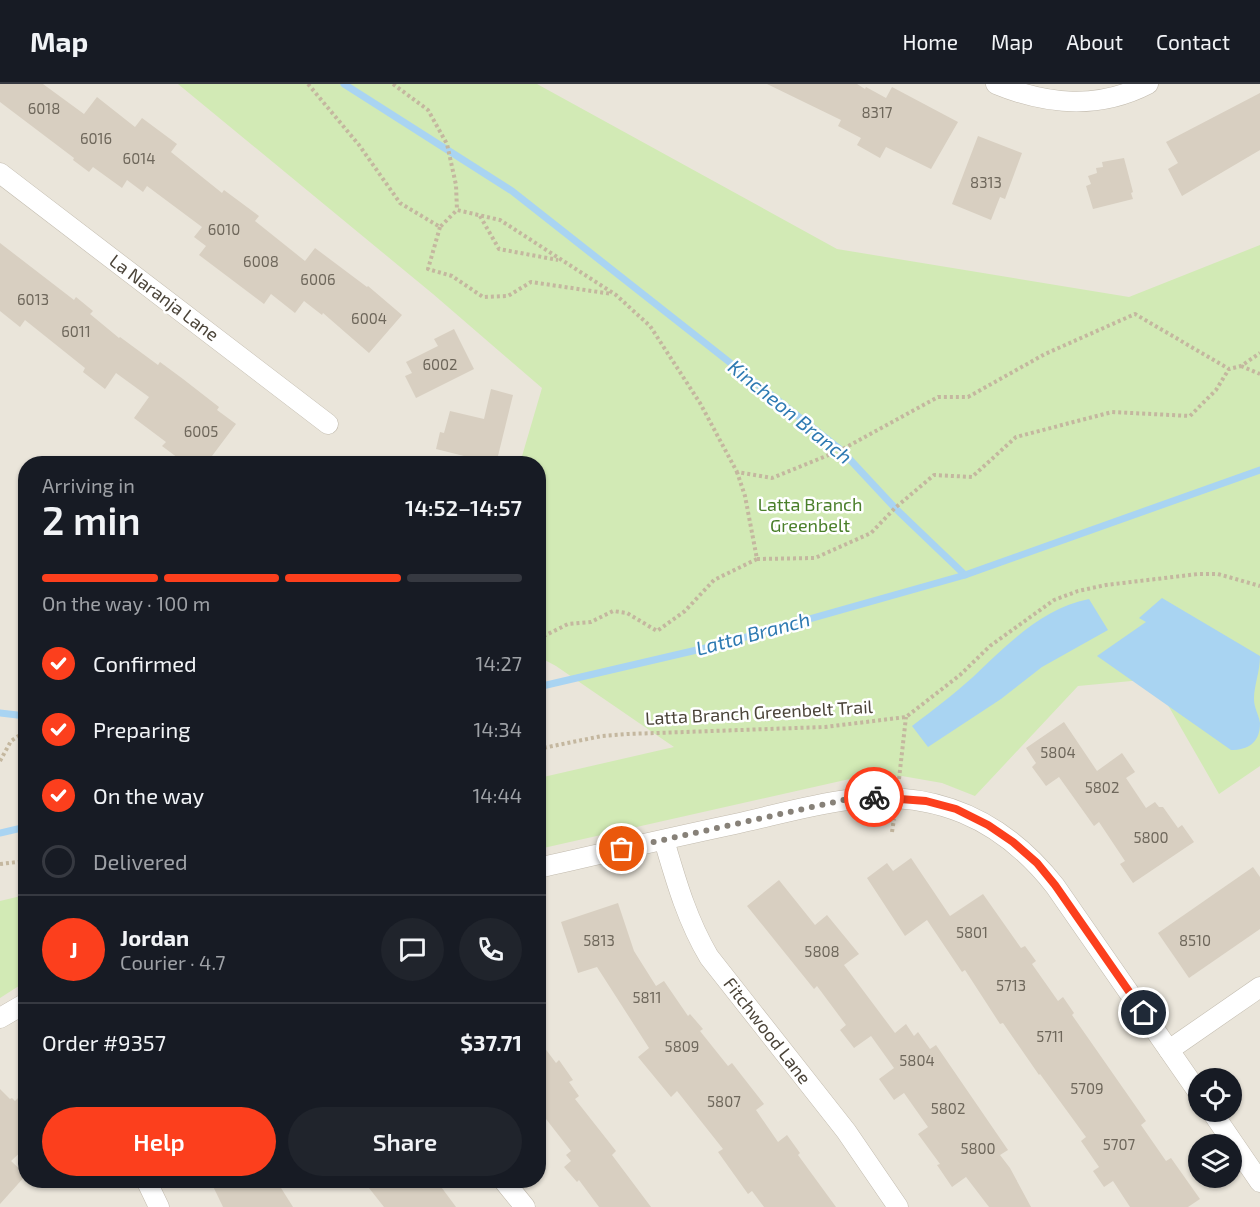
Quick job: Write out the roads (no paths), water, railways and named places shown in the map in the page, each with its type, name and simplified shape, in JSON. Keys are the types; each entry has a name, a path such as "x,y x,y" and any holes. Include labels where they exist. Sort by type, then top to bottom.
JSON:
{"street":[{"path":"996,84 1040,99 1079,103 1118,96 1148,84"},
{"name":"La Naranja Lane","path":"0,172 328,424"},
{"path":"546,866 844,800 873,797 896,798 926,801 956,809 988,825 1013,842 1037,863 1055,885 1188,1078"},
{"name":"Fitchwood Lane","path":"664,840 694,931 709,957 846,1131 898,1207"},
{"path":"1169,1050 1260,987"},
{"path":"0,1018 18,1008"},
{"path":"1219,1122 1260,1182"},
{"path":"150,1188 159,1207"},
{"path":"509,1188 525,1207"}],"water":[{"path":"1162,598 1260,656 1254,699 1260,723 1258,736 1248,747 1231,750 1097,656 1146,622 1139,618"},
{"path":"1089,599 1108,630 1042,667 1001,699 928,747 912,726 958,690 1026,629 1056,610"}],"waterway":[{"name":"Kincheon Branch","path":"344,84 512,191 841,450 895,508 965,575 1260,470"},
{"name":"Latta Branch","path":"546,685 714,646 965,575"},
{"name":"Latta Branch","path":"0,713 18,715"},
{"path":"0,833 18,829"}],"park label":[{"name":"Latta Branch Greenbelt","path":"810,515"}]}
